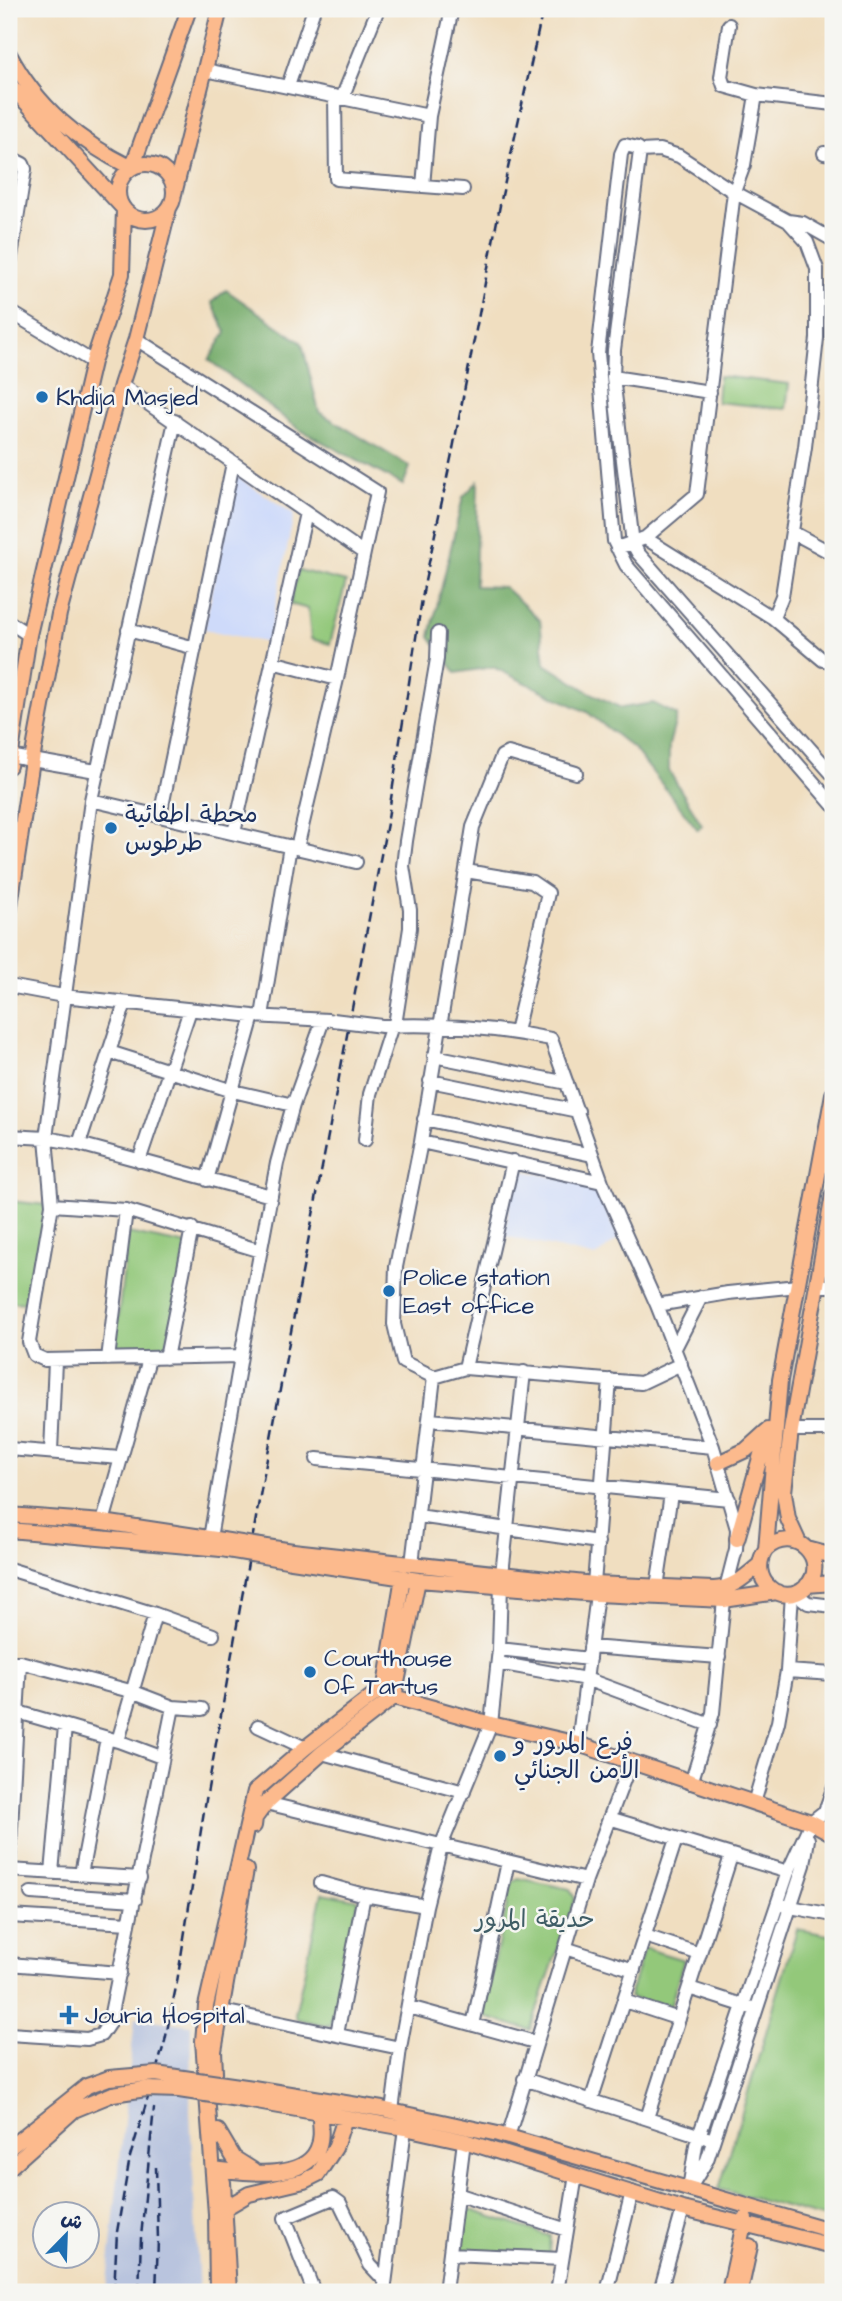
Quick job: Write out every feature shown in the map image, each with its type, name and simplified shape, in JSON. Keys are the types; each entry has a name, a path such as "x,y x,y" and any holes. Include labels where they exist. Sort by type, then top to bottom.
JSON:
{"main road":[{"path":"132,168 189,9"},
{"path":"9,912 31,765 59,614 136,339 220,9"},
{"path":"9,54 19,73 69,130 91,146 132,168"},
{"path":"9,84 124,209 130,215 147,220 163,215 172,201 170,178 158,166 140,164 132,168 125,174 118,191 124,209 122,274 93,362 29,635 9,761"},
{"path":"737,1539 771,1424 833,1094"},
{"path":"793,1591 811,1579 814,1563 788,1519 784,1492 800,1383 826,1286 833,1195"},
{"path":"780,1380 800,1383"},
{"path":"718,1463 746,1450 771,1424"},
{"path":"596,1589 657,1587 725,1594 760,1565 766,1549 771,1424"},
{"path":"9,1515 103,1522 418,1580 502,1580"},
{"path":"9,1530 217,1542"},
{"path":"766,1549 778,1541 792,1540 833,1556"},
{"path":"293,1556 412,1564 502,1580 596,1589 725,1594 793,1591 833,1584"},
{"path":"760,1565 764,1582 793,1591"},
{"path":"229,2292 203,2041 206,2006 255,1791 306,1748 390,1692 403,1577"},
{"path":"218,2170 214,2051 255,1818 266,1803 390,1692 418,1580"},
{"path":"390,1692 491,1724 578,1744 811,1822 833,1834"},
{"path":"255,1791 266,1803"},
{"path":"811,1822 833,1823"},
{"path":"9,2148 87,2086 109,2078 156,2074 319,2106 392,2111 508,2137 833,2231"},
{"path":"9,2168 75,2110 113,2094 157,2089 252,2094"},
{"path":"218,2170 261,2173 301,2166 311,2159 318,2149 321,2136 319,2106"},
{"path":"319,2106 345,2118 464,2141 683,2209 833,2246"},
{"path":"221,2210 248,2194 304,2181 318,2174 335,2148 345,2118"},
{"path":"218,2131 234,2158 261,2173"},
{"path":"683,2209 689,2189"},
{"path":"740,2292 752,2208"},
{"path":"217,2292 221,2210"},
{"path":"729,2292 749,2226"}],"street":[{"path":"288,86 314,9"},
{"path":"378,9 338,97 336,179 463,189"},
{"path":"423,186 429,116 452,9"},
{"path":"729,25 721,77 724,86 756,95 833,104"},
{"path":"205,70 429,116"},
{"path":"618,548 639,541 697,494 734,192 744,165 756,95"},
{"path":"833,775 638,553 639,541 613,377 614,350 640,151 635,145 625,145 621,154 598,353 614,541 626,565 833,805"},
{"path":"640,151 660,150 679,156 734,192 788,221 807,242 817,269 817,338 805,447 782,596 773,618"},
{"path":"9,157 23,164 25,169 9,269"},
{"path":"788,221 803,223 833,240"},
{"path":"9,311 93,362"},
{"path":"136,339 377,492 337,679 293,847 258,1016 207,1180"},
{"path":"613,377 710,392"},
{"path":"121,385 363,553"},
{"path":"175,421 91,800 46,1138 52,1205 29,1342 30,1348 39,1358 55,1361 241,1356"},
{"path":"160,816 233,463"},
{"path":"234,833 306,513"},
{"path":"792,532 833,554"},
{"path":"639,541 773,618 822,660 833,661"},
{"path":"9,622 29,635"},
{"path":"128,630 195,648"},
{"path":"365,1140 370,1094 389,1025 410,928 403,866 437,659 438,633"},
{"path":"272,662 337,679"},
{"path":"576,773 508,753 502,756 473,827 421,1142 396,1268 394,1324 403,1362 434,1377 465,1368 641,1383 681,1364"},
{"path":"9,761 96,771"},
{"path":"91,800 356,862"},
{"path":"466,871 532,882 548,893 516,1032"},
{"path":"9,986 63,996 190,1010 389,1025 439,1025 516,1032 551,1039 602,1182 657,1305 713,1447 736,1522 737,1539 725,1594 710,1725 691,1783"},
{"path":"79,1144 125,1003"},
{"path":"139,1161 190,1010"},
{"path":"217,1542 241,1356 271,1196 293,1105 328,1020"},
{"path":"109,1052 233,1091 293,1105"},
{"path":"434,1056 567,1083"},
{"path":"430,1081 578,1111"},
{"path":"424,1119 593,1154"},
{"path":"9,1136 46,1138 79,1144 271,1196"},
{"path":"421,1142 602,1182"},
{"path":"465,1368 513,1161"},
{"path":"52,1205 125,1210 192,1228 261,1251"},
{"path":"108,1359 125,1210"},
{"path":"166,1358 192,1228"},
{"path":"657,1305 798,1286"},
{"path":"675,1348 701,1297"},
{"path":"103,1522 149,1359"},
{"path":"51,1451 55,1361"},
{"path":"392,2111 400,2048 426,1906 441,1846 491,1724 502,1580 524,1372"},
{"path":"412,1564 434,1377"},
{"path":"578,1744 596,1589 610,1380"},
{"path":"430,1420 713,1447"},
{"path":"791,1430 833,1430"},
{"path":"9,1449 120,1458"},
{"path":"317,1459 729,1499"},
{"path":"657,1587 671,1494"},
{"path":"418,1516 598,1542"},
{"path":"9,1569 155,1614 213,1635"},
{"path":"793,1591 808,1603 833,1606"},
{"path":"754,1803 778,1722 787,1671 793,1591"},
{"path":"81,1874 112,1740 134,1692 155,1614"},
{"path":"498,1656 589,1653 719,1657"},
{"path":"498,1656 586,1679 710,1725"},
{"path":"9,1865 18,1712 14,1662 134,1692 173,1707 202,1710"},
{"path":"787,1671 833,1674"},
{"path":"9,2034 87,2039 101,2035 110,2023 173,1707"},
{"path":"18,1712 161,1757"},
{"path":"52,1872 65,1726"},
{"path":"258,1726 306,1748"},
{"path":"322,1753 464,1792"},
{"path":"508,2137 586,1880 631,1761"},
{"path":"784,1906 788,1872 811,1822 825,1811 833,1789"},
{"path":"266,1803 586,1880"},
{"path":"609,1818 788,1872"},
{"path":"689,2189 700,2136 750,2007 784,1906 804,1865 811,1822"},
{"path":"591,2101 676,1839"},
{"path":"647,2118 731,1856"},
{"path":"473,2025 508,1862"},
{"path":"9,1870 140,1878"},
{"path":"320,1883 364,1895 426,1906"},
{"path":"31,1893 135,1900"},
{"path":"337,2034 364,1895"},
{"path":"784,1906 833,1915"},
{"path":"9,1916 130,1923"},
{"path":"645,1936 700,1954"},
{"path":"565,1948 634,1970"},
{"path":"9,1964 120,1973"},
{"path":"688,1988 750,2007"},
{"path":"624,2001 679,2019"},
{"path":"409,2007 535,2042"},
{"path":"689,2189 706,2160 713,2140 750,2007"},
{"path":"222,2011 400,2048"},
{"path":"524,2079 713,2140"},
{"path":"385,2286 405,2128"},
{"path":"445,2292 464,2141"},
{"path":"557,2292 576,2175"},
{"path":"607,2292 632,2192"},
{"path":"457,2194 567,2230"},
{"path":"314,2292 285,2218 333,2198 340,2203 370,2265 385,2286"},
{"path":"660,2292 683,2209"},
{"path":"450,2254 562,2259"}],"shaded area":[{"path":"236,476 294,514 268,643 204,629"},
{"path":"514,1169 595,1185 619,1238 596,1257 505,1236"},
{"path":"135,2018 191,2025 190,2111 199,2292 106,2292"}],"green space":[{"path":"226,290 302,343 319,412 410,467 403,485 300,430 209,360 226,332 212,302"},
{"path":"719,376 789,384 786,409 717,402"},
{"path":"478,481 475,586 504,587 540,620 545,664 589,692 621,708 653,703 677,715 669,745 669,771 702,825 698,830 634,749 587,712 493,667 456,673 430,636 463,497"},
{"path":"298,570 346,582 330,644 311,639 308,609 290,604"},
{"path":"9,1201 47,1205 34,1303 9,1302"},
{"path":"128,1233 187,1245 165,1355 114,1354"},
{"name":"حديقة المرور","path":"518,1878 570,1889 575,1899 530,2030 485,2017 484,2008 512,1882"},
{"path":"322,1893 359,1900 330,2026 297,2019 295,2014"},
{"path":"797,1929 833,1936 833,2220 719,2189"},
{"path":"644,1948 684,1960 669,2010 629,1997"},
{"path":"459,2206 550,2236 549,2255 454,2251"}],"railway":[{"path":"114,2292 117,2232 130,2157 165,2041 177,1982 204,1811 259,1501 388,818 424,586 501,200 543,9"},
{"path":"139,2292 141,2237 154,2108"},
{"path":"156,2167 156,2292"}],"place":[{"name":"Khdija Masjed","path":"42,397"},
{"name":"محطة اطفائية طرطوس","path":"111,828"},
{"name":"Police station East office","path":"389,1291"},
{"name":"Courthouse Of Tartus","path":"310,1672"},
{"name":"فرع المرور و الأمن الجنائي","path":"500,1756"},
{"name":"Jouria Hospital","path":"69,2015"}]}
